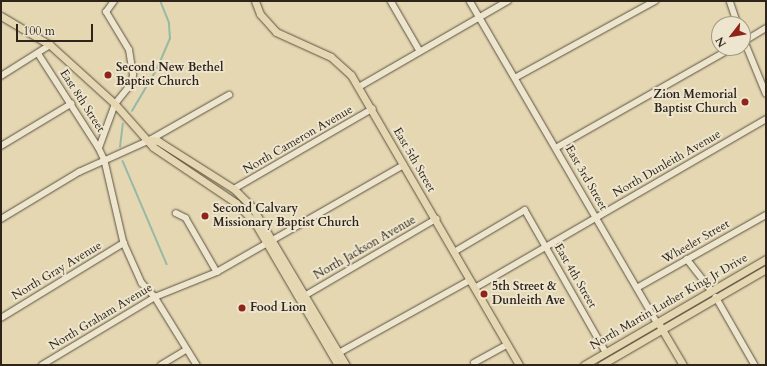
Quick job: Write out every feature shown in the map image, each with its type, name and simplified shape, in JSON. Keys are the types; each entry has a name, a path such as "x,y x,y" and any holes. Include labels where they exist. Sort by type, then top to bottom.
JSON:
{"main road":[{"name":"East 5th Street","path":"255,1 260,14 276,32 338,62 359,87 519,365"},
{"path":"1,16 50,45 115,104 150,140 153,147 236,203 270,240 306,295 346,365"},
{"path":"150,140 158,141 234,189 252,207 338,365"},
{"path":"194,176 199,173 225,189 234,189"},
{"name":"North Martin Luther King Jr Drive","path":"584,365 766,259"},
{"name":"North Martin Luther King Jr Drive","path":"601,365 614,362 662,329 766,269"},
{"name":"East 3rd Street","path":"657,322 683,365"}],"street":[{"path":"99,148 115,104 131,84 133,68 129,50 106,12 114,1"},
{"path":"391,1 420,51"},
{"name":"East 3rd Street","path":"470,1 657,322"},
{"path":"359,87 508,1"},
{"path":"515,78 655,1"},
{"path":"730,1 735,16"},
{"path":"751,36 766,28"},
{"path":"1,76 50,45"},
{"name":"East 8th Street","path":"38,53 99,148 105,161 124,244 142,283 155,297 196,365"},
{"path":"556,148 718,56"},
{"path":"750,56 766,93"},
{"path":"1,219 80,172 150,140 229,95"},
{"path":"1,146 4,141 71,104"},
{"name":"North Cameron Avenue","path":"234,189 372,109"},
{"name":"North Dunleith Avenue","path":"475,288 766,119"},
{"name":"North Graham Avenue","path":"42,365 155,297 217,272 270,240 404,165"},
{"name":"East 4th Street","path":"454,252 524,210 606,352"},
{"path":"176,212 186,218 217,272"},
{"name":"Wheeler Street","path":"638,288 766,214"},
{"name":"North Jackson Avenue","path":"306,295 436,220"},
{"name":"North Gray Avenue","path":"1,318 124,244"},
{"path":"687,259 711,290"},
{"path":"339,353 470,280"},
{"path":"716,297 755,365"},
{"path":"474,363 507,345"},
{"path":"161,365 186,350"}],"waterway":[{"path":"132,111 157,69 170,39 169,23 160,1"},
{"path":"120,147 123,124"},
{"path":"123,161 167,264"}],"place":[{"name":"Second New Bethel Baptist Church","path":"108,75"},
{"name":"Zion Memorial Baptist Church","path":"745,102"},
{"name":"Second Calvary Missionary Baptist Church","path":"205,216"},
{"name":"5th Street & Dunleith Ave","path":"484,294"},
{"name":"Food Lion","path":"242,308"}]}
